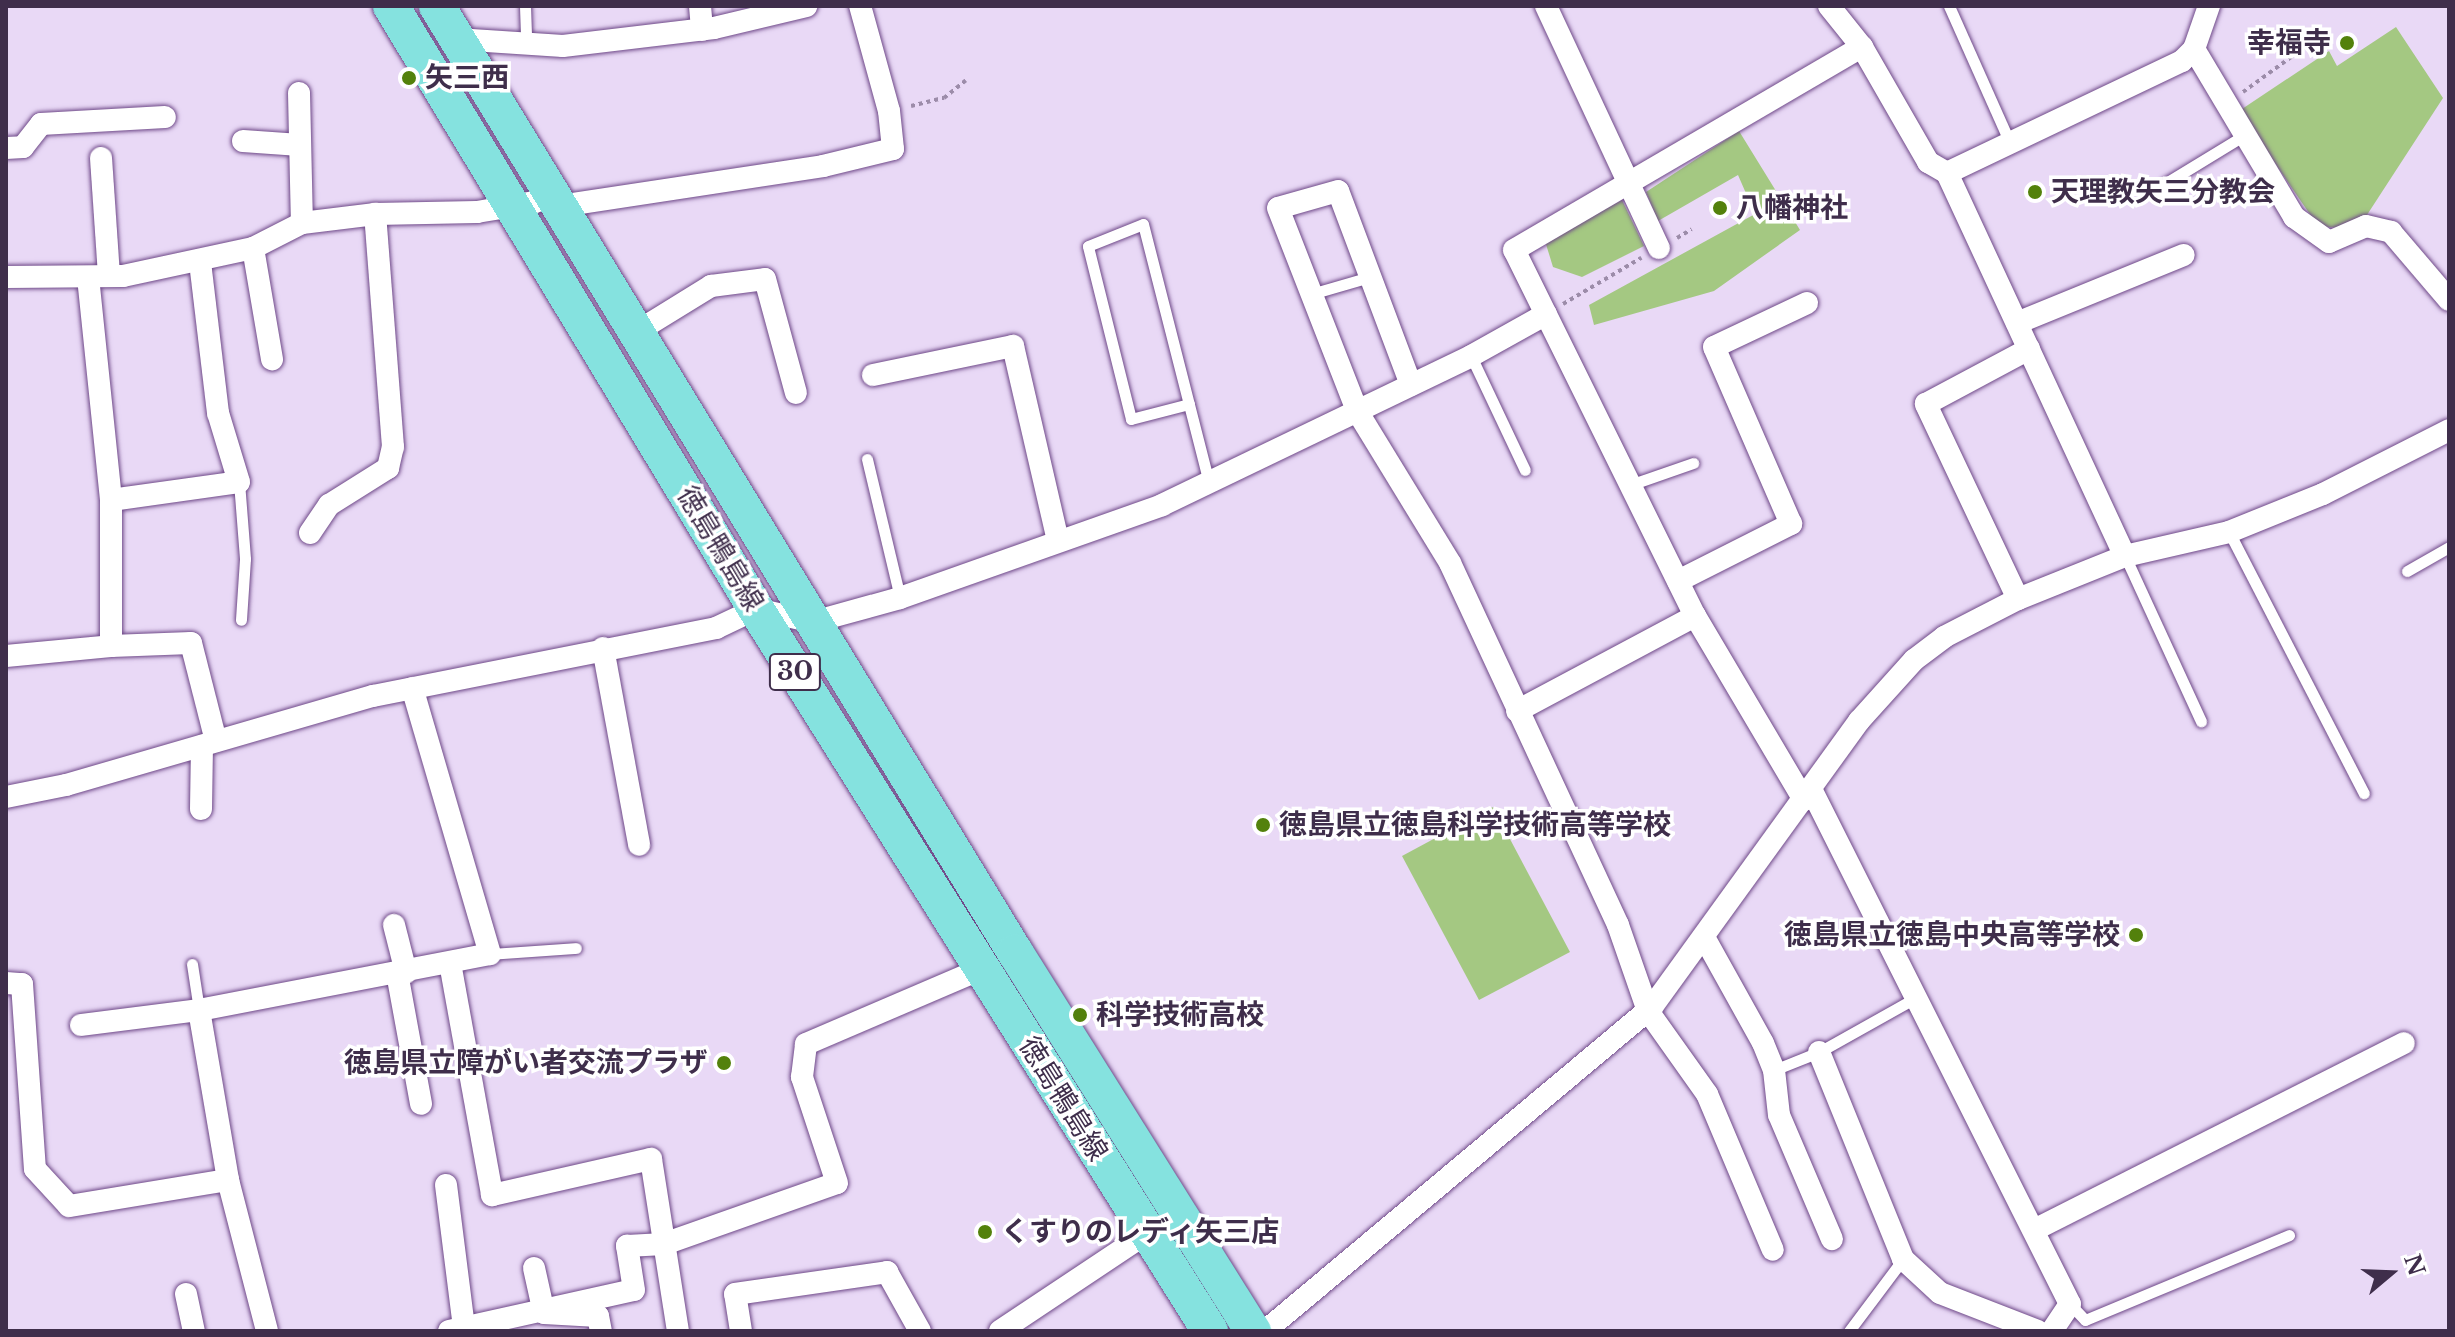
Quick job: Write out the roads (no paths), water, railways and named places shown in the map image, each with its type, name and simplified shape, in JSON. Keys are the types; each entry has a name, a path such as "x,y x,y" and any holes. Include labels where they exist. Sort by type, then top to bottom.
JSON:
{"main road":[{"name":"徳島鴨島線","path":"437,6 813,622 1253,1331"},
{"name":"徳島鴨島線","path":"386,7 510,203 756,609 1210,1331"}],"street":[{"path":"700,6 702,30"},
{"path":"456,39 563,46 702,30 806,6"},
{"path":"6,277 98,275 200,263 253,248 302,223 375,214 477,212 510,203 874,156 893,149 889,111 860,6"},
{"path":"1829,6 1862,47 1928,162 1947,173 2125,556"},
{"path":"1947,173 2182,61 2194,49 2209,6"},
{"path":"1549,7 1659,248"},
{"path":"1862,47 1514,250 1695,616 1807,795 1917,997 2036,1229 2070,1304 2052,1331"},
{"path":"2194,49 2294,217 2329,242 2366,226 2391,232 2449,300"},
{"path":"299,93 302,223"},
{"path":"6,148 23,147 41,124 165,117"},
{"path":"243,141 300,145"},
{"path":"101,158 98,275 111,500 111,646"},
{"path":"1411,385 1338,191 1278,208 1357,411 1450,563 1618,925 1648,1011 1707,1094 1773,1250"},
{"path":"310,533 329,505 388,468 393,447 375,214"},
{"path":"253,248 272,359"},
{"path":"2017,323 2184,255"},
{"path":"111,500 239,482 218,413 200,263"},
{"path":"638,331 711,286 765,279 796,393"},
{"path":"1678,581 1791,524 1714,347 1807,303"},
{"path":"6,797 412,688 716,628 756,609 813,622 900,598 1162,505 1471,356 1546,314"},
{"path":"873,375 1013,346 1058,541"},
{"path":"2018,599 1926,404 2029,349"},
{"path":"1265,1331 1648,1011 1859,721 1914,660 1944,637 2018,599 2125,556 2229,532 2323,494 2449,430"},
{"path":"1517,711 1695,616"},
{"path":"6,656 111,646 191,643 209,744 201,809"},
{"path":"603,648 639,845"},
{"path":"81,1025 199,1010 490,954 412,688"},
{"path":"394,925 421,1104"},
{"path":"1704,937 1774,1070 1779,1115 1832,1239"},
{"path":"450,963 492,1195 651,1159 678,1331"},
{"path":"446,1185 457,1330 544,1313 634,1290 627,1246 664,1244 837,1183 802,1077 806,1044 981,969"},
{"path":"6,983 22,984 35,1169 69,1206 228,1180"},
{"path":"199,1010 228,1180 267,1331"},
{"path":"2036,1229 2404,1043"},
{"path":"1819,1052 1903,1259 1940,1293 2038,1331"},
{"path":"1000,1331 1147,1233"},
{"path":"534,1268 544,1313"},
{"path":"741,1331 735,1294 887,1272 920,1331"},
{"path":"186,1294 194,1331"},
{"path":"544,1313 598,1316 601,1331"}],"lane":[{"path":"525,6 526,43"},
{"path":"1949,6 2010,143"},
{"path":"2166,183 2243,136"},
{"path":"1189,404 1131,419 1088,246 1143,224 1189,404 1209,483"},
{"path":"1311,294 1370,277"},
{"path":"1471,356 1525,470"},
{"path":"867,459 900,598"},
{"path":"1630,485 1693,463"},
{"path":"239,482 245,559 241,620"},
{"path":"2229,532 2364,793"},
{"path":"2407,571 2449,547"},
{"path":"2125,556 2201,721"},
{"path":"490,954 576,948"},
{"path":"192,964 199,1010"},
{"path":"1774,1070 1819,1052 1917,997"},
{"path":"2070,1304 2085,1320 2289,1235"},
{"path":"1849,1331 1903,1259"}],"place":[{"name":"幸福寺","path":"2347,43"},
{"name":"矢三西","path":"409,78"},
{"name":"天理教矢三分教会","path":"2035,192"},
{"name":"八幡神社","path":"1720,208"},
{"name":"徳島県立徳島科学技術高等学校","path":"1263,825"},
{"name":"徳島県立徳島中央高等学校","path":"2136,935"},
{"name":"科学技術高校","path":"1080,1015"},
{"name":"徳島県立障がい者交流プラザ","path":"724,1063"},
{"name":"くすりのレディ矢三店","path":"985,1232"}]}
